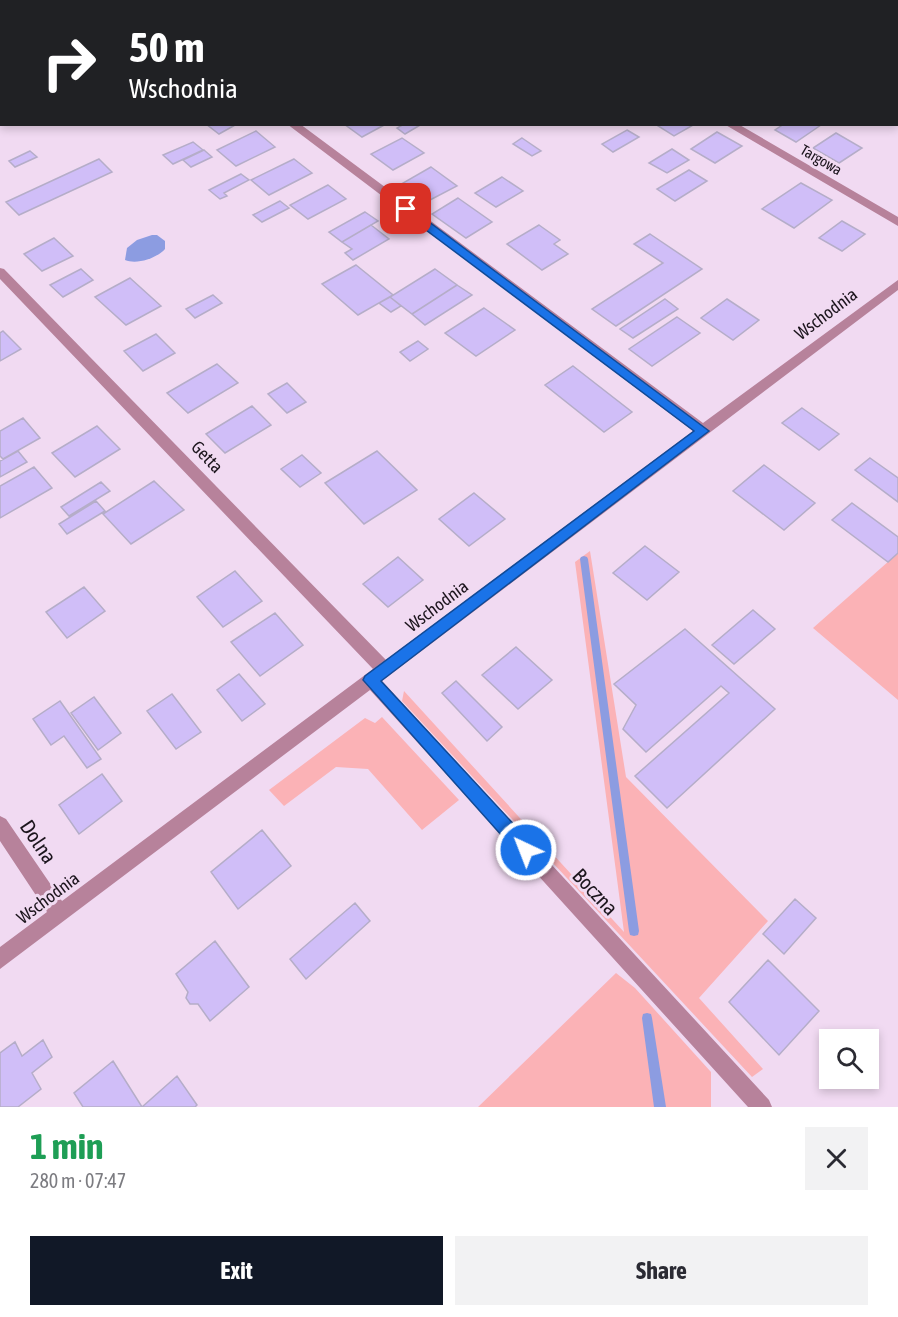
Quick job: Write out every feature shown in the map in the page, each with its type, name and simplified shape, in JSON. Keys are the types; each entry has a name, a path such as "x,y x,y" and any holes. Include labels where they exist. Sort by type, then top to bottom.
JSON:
{"street":[{"path":"295,126 703,431"},
{"name":"Targowa","path":"732,126 898,222"},
{"name":"Getta","path":"0,273 378,675"},
{"name":"Wschodnia","path":"0,959 898,284"},
{"name":"Boczna","path":"378,675 758,1105"},
{"name":"Dolna","path":"0,825 59,914"}],"shaded area":[{"path":"590,551 626,777 768,921 699,998 763,1069 752,1077 402,701 404,691 624,932 575,562"},
{"path":"898,553 898,700 813,628"},
{"path":"382,717 459,800 422,830 368,769 336,767 284,806 269,790 365,718 375,723"},
{"path":"616,973 635,988 711,1072 711,1107 478,1107"}],"water":[{"path":"157,235 165,241 165,249 146,260 135,262 125,260 127,248 137,240"}],"building":[{"path":"209,126 233,126 219,134"},
{"path":"347,126 382,126 362,137"},
{"path":"400,126 419,126 405,134 397,128"},
{"path":"658,126 692,126 674,136"},
{"path":"781,126 820,126 796,142 775,130"},
{"path":"627,130 639,137 613,152 602,144"},
{"path":"256,131 275,147 236,166 217,150"},
{"path":"717,132 742,146 715,163 691,149"},
{"path":"836,133 862,148 839,163 813,148"},
{"path":"402,138 424,153 393,170 371,154"},
{"path":"522,138 541,151 532,156 513,144"},
{"path":"193,142 203,150 173,164 163,155"},
{"path":"672,149 689,160 667,173 649,163"},
{"path":"204,150 212,157 191,167 183,160"},
{"path":"30,151 37,157 15,167 9,161"},
{"path":"99,159 112,172 19,215 6,202"},
{"path":"294,159 312,173 269,195 251,180"},
{"path":"431,167 457,186 428,201 403,183"},
{"path":"689,170 707,181 675,201 657,189"},
{"path":"241,174 249,180 224,193 227,196 220,199 209,190"},
{"path":"502,177 523,191 496,207 475,193"},
{"path":"801,183 832,200 794,228 762,209"},
{"path":"328,185 346,199 308,219 290,205"},
{"path":"458,198 492,222 466,238 432,214"},
{"path":"280,201 289,208 262,222 253,215"},
{"path":"365,212 378,221 342,242 329,232"},
{"path":"842,221 865,234 842,251 819,238"},
{"path":"371,225 389,239 353,260 345,253 352,249 342,242"},
{"path":"539,225 560,240 554,244 568,254 542,270 507,244"},
{"path":"650,234 702,269 616,326 592,309 663,263 634,244"},
{"path":"54,238 73,256 42,271 24,254"},
{"path":"356,265 393,295 358,315 322,284"},
{"path":"81,269 93,280 63,297 50,285"},
{"path":"435,269 457,285 412,314 390,297"},
{"path":"130,278 161,306 126,325 95,297"},
{"path":"457,285 472,295 425,325 412,314"},
{"path":"213,295 222,303 195,318 186,309"},
{"path":"390,297 401,306 391,312 379,303"},
{"path":"665,299 678,309 633,338 620,329"},
{"path":"727,299 759,320 733,340 701,318"},
{"path":"484,308 515,330 476,356 445,333"},
{"path":"677,317 700,333 652,366 629,349"},
{"path":"3,331 21,349 0,361 0,333"},
{"path":"156,334 175,353 143,371 124,351"},
{"path":"418,341 428,349 410,361 400,352"},
{"path":"217,364 238,383 188,413 167,393"},
{"path":"573,366 632,412 604,432 545,385"},
{"path":"287,383 306,402 287,413 268,394"},
{"path":"252,406 271,425 225,453 206,434"},
{"path":"802,408 839,434 819,450 782,423"},
{"path":"23,418 40,438 3,459 0,456 0,431"},
{"path":"97,426 120,449 75,477 52,453"},
{"path":"18,451 27,462 0,477 0,461"},
{"path":"377,451 417,490 364,524 325,483"},
{"path":"302,455 321,473 300,487 281,469"},
{"path":"870,458 898,478 898,502 855,470"},
{"path":"764,465 815,503 784,530 733,491"},
{"path":"34,467 52,488 0,518 0,486"},
{"path":"154,481 184,510 131,544 103,514"},
{"path":"101,482 110,491 69,516 61,507"},
{"path":"474,493 505,519 469,546 439,519"},
{"path":"96,501 105,511 67,534 59,524"},
{"path":"852,503 898,537 898,553 888,562 832,520"},
{"path":"645,546 679,572 647,600 613,573"},
{"path":"398,557 423,580 388,607 363,584"},
{"path":"235,571 262,601 223,627 197,597"},
{"path":"84,587 105,611 67,638 46,612"},
{"path":"753,610 775,629 734,664 712,645"},
{"path":"275,613 303,645 260,676 231,642"},
{"path":"685,629 775,709 667,808 635,776 729,693 721,686 646,752 623,729 636,705 614,684"},
{"path":"516,647 552,680 518,709 482,675"},
{"path":"239,674 265,704 242,721 217,690"},
{"path":"456,681 502,727 487,741 442,693"},
{"path":"172,694 201,732 176,749 147,711"},
{"path":"94,697 121,733 98,750 71,713"},
{"path":"60,701 101,759 87,768 64,736 51,745 33,719"},
{"path":"102,774 122,801 79,834 59,805"},
{"path":"262,830 291,866 238,909 211,872"},
{"path":"795,899 816,918 784,954 763,934"},
{"path":"355,903 370,921 306,979 290,959"},
{"path":"215,941 249,987 210,1021 198,1004 190,1004 186,998 188,992 176,974"},
{"path":"768,960 819,1011 779,1055 729,1002"},
{"path":"43,1040 52,1057 32,1073 41,1089 18,1107 0,1107 0,1053 15,1042 22,1056"},
{"path":"113,1061 142,1107 83,1107 74,1093"},
{"path":"177,1076 197,1105 195,1107 142,1107"}],"waterway":[{"path":"584,559 634,931"},
{"path":"647,1018 660,1107"}],"route":[{"path":"406,209 703,431 370,680 526,850"}]}
